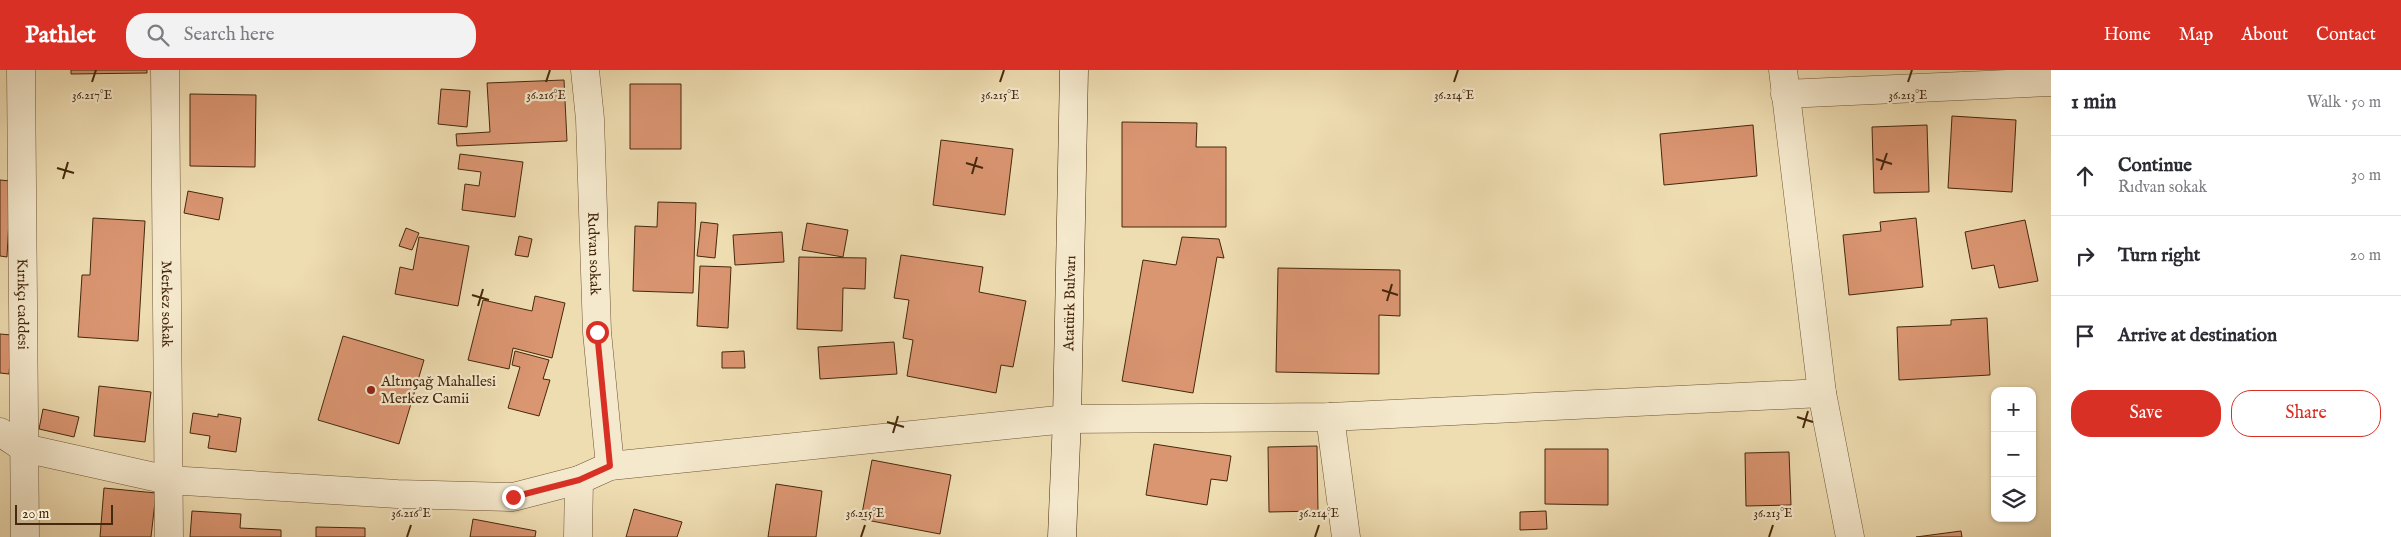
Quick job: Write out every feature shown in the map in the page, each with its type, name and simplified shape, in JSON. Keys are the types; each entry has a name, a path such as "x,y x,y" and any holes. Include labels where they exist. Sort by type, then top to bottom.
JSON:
{"street":[{"name":"Kırıkçı caddesi","path":"21,70 26,537"},
{"name":"Merkez sokak","path":"165,70 169,537"},
{"name":"Rıdvan sokak","path":"585,70 590,119 597,332 610,466"},
{"name":"Atatürk Bulvarı","path":"1062,537 1074,70"},
{"path":"1850,537 1822,393 1784,82 2051,82"},
{"path":"0,432 24,448 168,480 397,494 513,497 579,480 610,466 1066,419 1330,417 1822,393"},
{"path":"1330,417 1346,537"},
{"path":"578,537 579,480"}],"building":[{"path":"71,70 147,70 147,73 71,74"},
{"path":"564,80 567,141 457,146 456,134 490,132 487,83"},
{"path":"630,84 681,84 681,149 630,149"},
{"path":"441,89 470,91 467,127 438,124"},
{"path":"190,94 256,95 255,167 190,166"},
{"path":"1952,116 2016,120 2012,192 1948,188"},
{"path":"1122,122 1197,123 1196,147 1226,147 1226,227 1122,227"},
{"path":"1753,125 1757,176 1664,185 1660,134"},
{"path":"1927,125 1929,192 1874,193 1872,127"},
{"path":"941,140 1013,149 1005,215 933,205"},
{"path":"460,154 523,162 515,217 462,210 465,184 479,186 481,172 458,169"},
{"path":"0,180 11,181 7,257 0,256"},
{"path":"188,191 223,198 219,220 184,213"},
{"path":"658,202 696,203 693,293 633,291 635,226 657,227"},
{"path":"93,218 145,221 138,341 78,337 82,275 90,275"},
{"path":"1916,218 1923,287 1849,295 1843,235 1881,231 1880,222"},
{"path":"2025,220 2038,281 1999,288 1994,265 1972,269 1965,232"},
{"path":"701,222 718,224 715,258 697,256"},
{"path":"807,223 848,230 843,257 802,250"},
{"path":"406,228 419,233 412,250 399,246"},
{"path":"782,232 784,262 735,265 733,235"},
{"path":"519,236 532,239 528,257 515,255"},
{"path":"419,237 469,246 458,306 395,294 400,267 413,270"},
{"path":"1182,237 1219,239 1224,258 1217,257 1193,393 1122,381 1143,260 1176,265"},
{"path":"901,255 983,267 979,292 1026,301 1013,367 1001,365 996,393 907,376 913,340 903,338 909,300 894,298"},
{"path":"799,257 866,258 865,289 843,288 842,331 797,329"},
{"path":"700,266 731,267 728,328 697,326"},
{"path":"1278,268 1400,270 1400,316 1379,315 1379,374 1276,372"},
{"path":"535,296 565,303 552,358 513,348 509,369 468,360 483,300 532,311"},
{"path":"1987,318 1990,375 1899,380 1897,327 1951,325 1951,320"},
{"path":"0,334 12,335 9,374 0,373"},
{"name":"Altınçağ Mahallesi Merkez Camii","path":"343,336 424,360 399,444 318,420"},
{"path":"894,342 897,374 820,379 818,347"},
{"path":"515,351 549,360 543,379 550,380 539,416 508,408 520,367 512,365"},
{"path":"744,351 745,368 722,368 722,352"},
{"path":"99,386 151,392 145,442 94,436"},
{"path":"43,409 79,417 74,437 39,429"},
{"path":"193,413 218,417 218,414 241,418 236,452 208,448 210,436 190,433"},
{"path":"1154,444 1231,456 1227,481 1211,479 1207,505 1146,495"},
{"path":"1317,446 1318,511 1269,512 1268,447"},
{"path":"1545,449 1608,449 1608,505 1545,504"},
{"path":"1789,452 1791,505 1746,506 1745,453"},
{"path":"872,460 951,475 940,534 861,519"},
{"path":"776,484 822,491 816,537 768,537"},
{"path":"104,488 156,493 151,537 100,537"},
{"path":"634,509 682,522 677,537 626,537"},
{"path":"192,511 241,514 240,528 281,530 281,537 190,537"},
{"path":"1546,511 1547,529 1520,530 1520,512"},
{"path":"473,519 536,531 535,537 470,537"},
{"path":"316,527 365,528 365,537 316,537"},
{"path":"1961,531 1962,537 1916,537"}],"place":[{"name":"Altınçağ Mahallesi Merkez Camii","path":"371,390"}],"route":[{"path":"513,497 579,480 610,466 597,332"}]}
